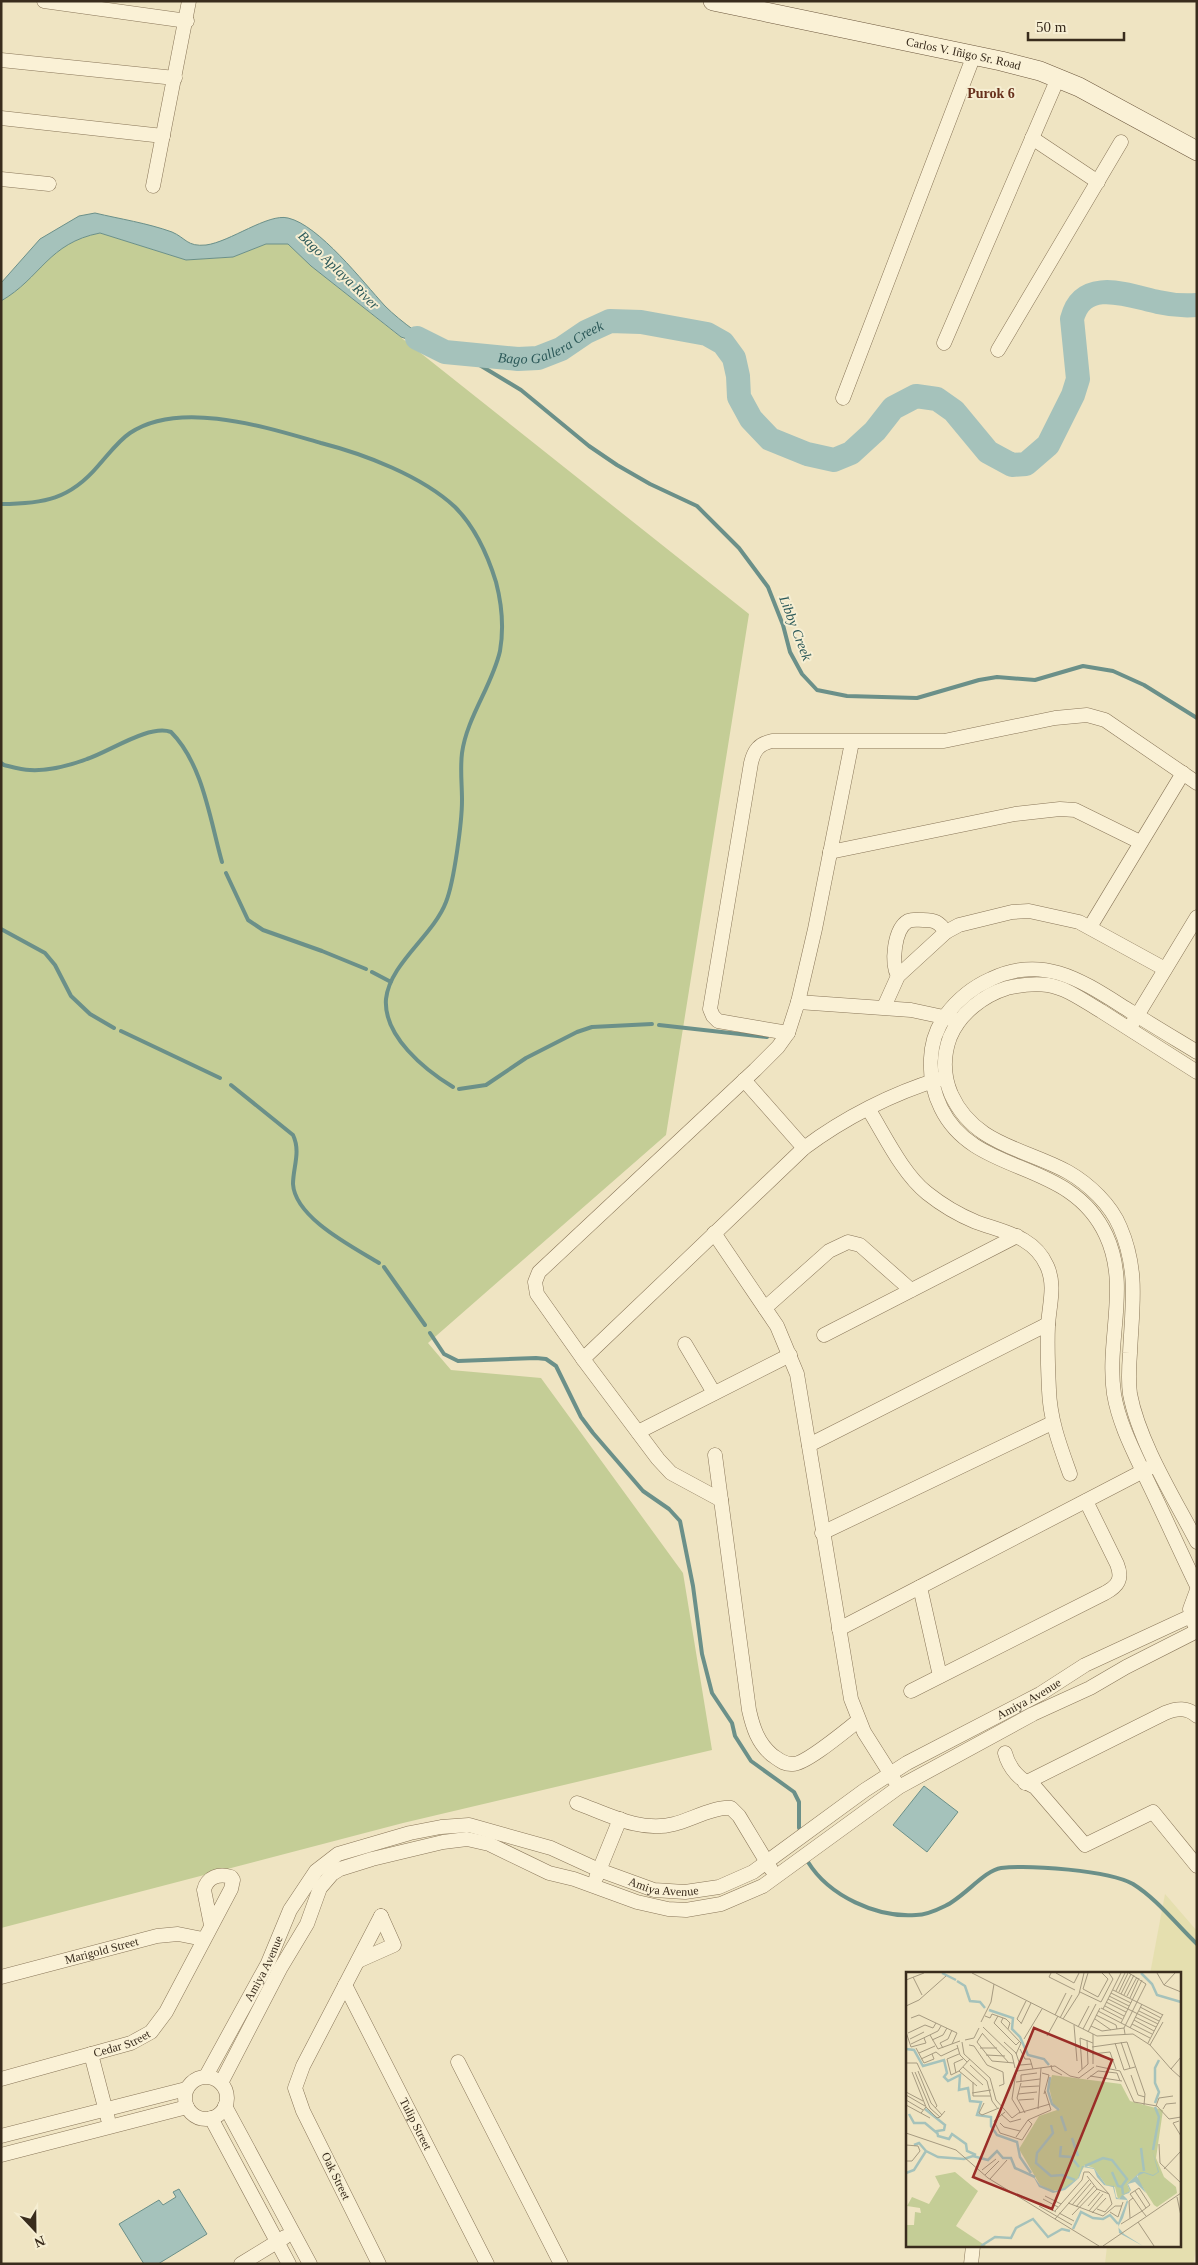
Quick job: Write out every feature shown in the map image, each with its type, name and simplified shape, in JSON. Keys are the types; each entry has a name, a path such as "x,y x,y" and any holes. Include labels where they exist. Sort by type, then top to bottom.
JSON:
{"main road":[{"name":"Carlos V. Iñigo Sr. Road","path":"713,1 1020,66 1058,78 1095,95 1157,132 1197,152"}],"street":[{"path":"44,1 187,21"},
{"path":"153,186 187,21 189,1"},
{"path":"843,398 974,55"},
{"path":"1,60 175,78"},
{"path":"944,343 1058,78"},
{"path":"1,118 164,136"},
{"path":"1032,138 1098,182"},
{"path":"998,350 1121,142"},
{"path":"1,179 49,184"},
{"path":"788,1033 718,1021 710,1009 751,762 753,754 759,747 772,741 944,741 1055,718 1087,715 1105,720 1197,783"},
{"path":"721,1500 671,1473 658,1459 537,1294 536,1277 744,1080 778,1047 788,1033 798,1002 852,742"},
{"path":"1090,927 1183,773"},
{"path":"830,852 1015,814 1060,809 1075,810 1140,842"},
{"path":"884,1007 898,976 946,932 959,925 981,918 1020,911 1054,916 1090,927 1165,968"},
{"path":"1129,1029 1197,917"},
{"path":"898,976 893,961 899,932 906,922 914,919 933,920 939,923 946,932"},
{"path":"1197,1052 1078,980 1048,970 1032,968 998,975 978,985 964,996 946,1016 938,1029 932,1051 930,1069 972,1125 994,1141 1067,1172 1082,1181 1097,1195 1120,1225 1134,1276 1130,1393 1136,1416 1156,1464 1197,1542"},
{"path":"1197,1072 1074,995 1047,985 1014,987 998,991 972,1007 959,1021 947,1045 944,1066 939,1080 940,1106 946,1117 963,1137 989,1153 1061,1184 1077,1195 1099,1220 1114,1256 1117,1278 1118,1303 1113,1346 1114,1394 1128,1438 1197,1586"},
{"path":"798,1002 884,1007 946,1016 959,1021"},
{"path":"744,1080 804,1148"},
{"path":"583,1359 804,1148 836,1126 901,1093 939,1080"},
{"path":"869,1110 908,1173 925,1192 945,1206 975,1221 1017,1236 1028,1242 1038,1252 1047,1266 1052,1281 1048,1324 1049,1392 1052,1423 1070,1474"},
{"path":"714,1233 777,1326 790,1355 798,1383 851,1699 858,1721 899,1787"},
{"path":"824,1335 1017,1236"},
{"path":"765,1308 829,1251 848,1238 860,1245 912,1290"},
{"path":"808,1445 1048,1324"},
{"path":"685,1344 714,1393"},
{"path":"638,1432 790,1355"},
{"path":"822,1534 1052,1423"},
{"path":"715,1455 749,1710 756,1736 765,1749 780,1761 792,1764 805,1760 858,1721"},
{"path":"839,1629 1156,1464"},
{"path":"911,1691 1105,1593 1124,1581 1086,1501"},
{"path":"920,1587 940,1676"},
{"path":"1195,1625 1191,1601 1197,1590"},
{"name":"Amiya Avenue","path":"491,1838 551,1848 640,1886 667,1892 719,1888 744,1878 767,1863 890,1773 1040,1694 1075,1670 1195,1625"},
{"name":"Amiya Avenue","path":"221,2083 278,1957 278,1934 290,1910 310,1879 328,1869 345,1851 441,1827 469,1825 535,1868 637,1902 660,1908 686,1910 721,1904 752,1892 776,1877 845,1824 899,1787 991,1736 1090,1688 1195,1625"},
{"path":"1031,1783 1165,1713 1174,1709 1191,1708"},
{"path":"984,1723 991,1736 1005,1753 1015,1757 1031,1783 1085,1844 1153,1812 1197,1866"},
{"path":"577,1803 620,1819 647,1826 673,1824 720,1809 730,1808 739,1816 776,1877"},
{"path":"593,1886 620,1819"},
{"name":"Amiya Avenue","path":"206,2076 278,1957 307,1924 328,1869"},
{"name":"Cedar Street","path":"1,2080 131,2043 151,2032 166,2012 211,1925"},
{"name":"Marigold Street","path":"1,1977 162,1935 178,1934 203,1939"},
{"path":"345,1985 358,1961"},
{"name":"Oak Street","path":"345,1985 303,2066 296,2088 303,2111 379,2264"},
{"name":"Tulip Street","path":"345,1985 487,2264"},
{"path":"91,2054 111,2127"},
{"path":"458,2062 561,2264"},
{"path":"1,2136 186,2089 197,2078 206,2076 214,2078 221,2083 227,2094 226,2106 220,2114 211,2118 195,2116 187,2108 184,2098 186,2089"},
{"path":"226,2106 310,2264"},
{"path":"1,2155 187,2108"},
{"path":"211,2118 289,2264"},
{"path":"241,2264 294,2232"},
{"path":"971,2264 973,2248"}],"shaded area":[{"path":"1165,1894 1197,1931 1197,2246 1193,2264 1105,2264 1107,2248 1180,2248 1180,1972 1150,1972"}],"green space":[{"path":"100,233 186,260 233,257 266,244 288,244 311,266 749,614 666,1135 428,1343 451,1370 541,1378 683,1573 712,1750 403,1823 1,1928 1,301 15,292 56,253 82,238"}],"water":[{"name":"Bago Aplaya River","path":"95,213 163,229 177,234 195,245 216,243 270,220 288,218 313,231 353,269 385,306 445,352 401,337 311,266 288,244 266,244 233,257 186,260 100,233 82,238 56,253 15,292 1,301 1,283 40,239 79,216"},
{"path":"924,1786 958,1812 927,1852 893,1825"},
{"path":"179,2189 207,2234 158,2264 144,2264 119,2224 159,2200 163,2205 176,2197 173,2192"}],"waterway":[{"name":"Bago Gallera Creek","path":"417,338 445,352 518,359 538,358 561,349 586,332 610,321 641,322 707,334 723,343 734,358 738,376 739,397 751,419 770,439 807,454 834,460 851,453 875,431 893,408 916,396 937,399 954,411 988,452 1012,465 1026,464 1048,445 1073,395 1078,379 1072,319 1078,306 1086,297 1097,293 1109,292 1168,304 1197,305"},
{"name":"Libby Creek","path":"463,355 521,390 589,446 617,465 650,484 697,506 739,548 768,587 783,625 790,652 802,674 817,690 847,696 917,698 979,680 997,677 1035,680 1083,666 1113,671 1144,685 1197,718"},
{"path":"1,504 43,501 66,493 88,477 117,444 130,433 150,423 173,418 198,417 250,424 276,430 374,460 426,485 455,507 469,524 480,542 496,582 502,616 500,651 469,727 462,753 462,810 455,867 449,893 440,914 432,926 395,973 386,999 387,1013 398,1039 430,1071 453,1087"},
{"path":"1,763 27,770 52,769 96,756 141,735 152,732 171,732 182,745 198,776 222,862"},
{"path":"226,873 248,920 263,930 366,969"},
{"path":"1,929 45,953 55,965 71,996 90,1014 114,1028"},
{"path":"372,972 391,982"},
{"path":"459,1089 486,1085 526,1058 577,1032 592,1027 652,1024"},
{"path":"659,1025 767,1037"},
{"path":"121,1031 220,1078"},
{"path":"231,1085 293,1135 297,1153 293,1184 296,1196 304,1208 314,1220 327,1230 379,1263"},
{"path":"384,1267 425,1325"},
{"path":"430,1333 444,1354 458,1361 536,1358 546,1359 556,1366 581,1417 593,1433 643,1491 669,1509 680,1521 693,1586 702,1654 712,1693 732,1723 735,1736 751,1761 794,1792 799,1802 799,1828"},
{"path":"808,1862 817,1874 841,1895 870,1909 901,1915 923,1914 942,1908 988,1874 1001,1868 1049,1868 1106,1875 1121,1879 1142,1890 1197,1944"}],"district":[{"name":"Purok 6","path":"991,93"}]}
